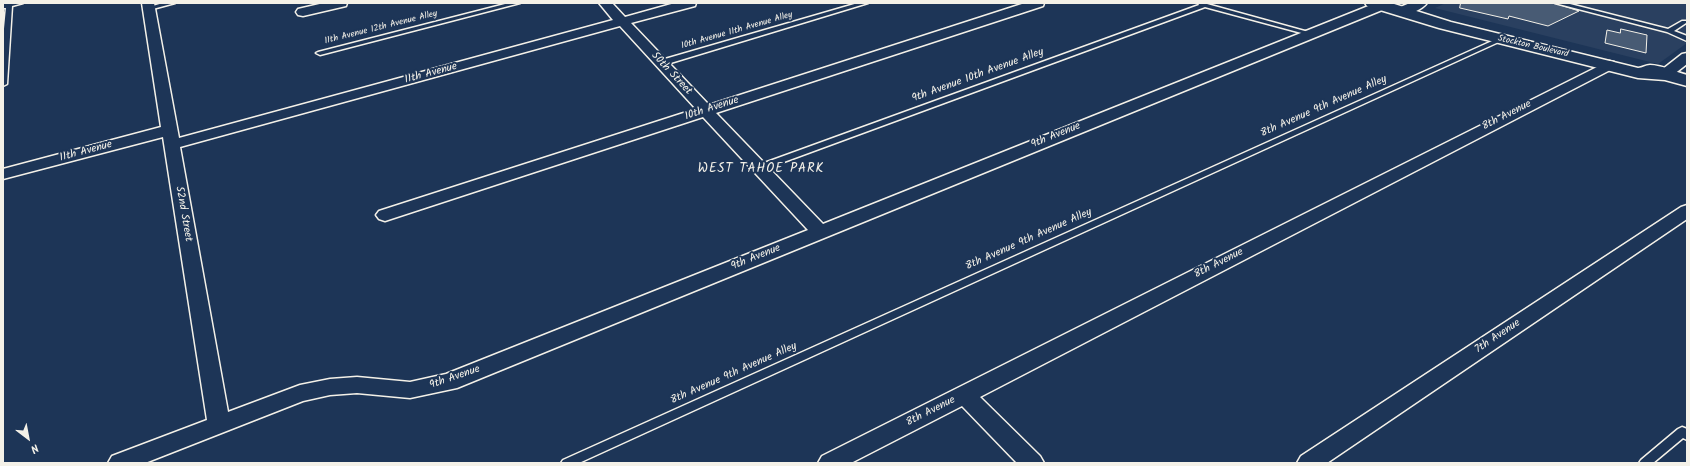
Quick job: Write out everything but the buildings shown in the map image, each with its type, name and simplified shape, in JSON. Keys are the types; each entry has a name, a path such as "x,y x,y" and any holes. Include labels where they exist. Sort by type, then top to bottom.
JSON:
{"main road":[{"name":"Stockton Boulevard","path":"1378,4 1445,25 1501,40 1638,73 1664,75"},
{"name":"Stockton Boulevard","path":"1403,11 1444,16 1638,65 1664,75 1687,81"}],"street":[{"path":"303,12 341,3"},
{"name":"50th Street","path":"605,3 820,232"},
{"name":"11th Avenue","path":"3,174 170,137 622,22 690,3"},
{"name":"10th Avenue","path":"385,215 1038,3"},
{"path":"1403,11 1421,3"},
{"name":"9th Avenue","path":"120,463 300,393 330,387 357,385 396,390 410,390 449,382 1310,33 1378,4"},
{"name":"52nd Street","path":"148,6 219,424"},
{"path":"1664,75 1687,58"},
{"name":"8th Avenue","path":"830,463 1412,164 1609,65"},
{"name":"7th Avenue","path":"1309,463 1687,211"},
{"path":"964,395 1032,463"}],"lane":[{"path":"3,84 6,6 20,3"},
{"path":"148,6 172,3"},
{"name":"11th Avenue 12th Avenue Alley","path":"320,53 517,3"},
{"name":"10th Avenue 11th Avenue Alley","path":"661,63 864,3"},
{"path":"1558,3 1670,31 1687,39"},
{"path":"1202,4 1310,33"},
{"name":"9th Avenue 10th Avenue Alley","path":"759,168 1202,4"},
{"path":"1670,31 1684,22"},
{"name":"8th Avenue 9th Avenue Alley","path":"567,463 1501,40"},
{"path":"1645,463 1682,432 1687,435"}],"shaded area":[{"path":"1446,3 1687,3 1687,43 1658,64 1435,8"}],"district":[{"name":"WEST TAHOE PARK","path":"761,170"}]}
